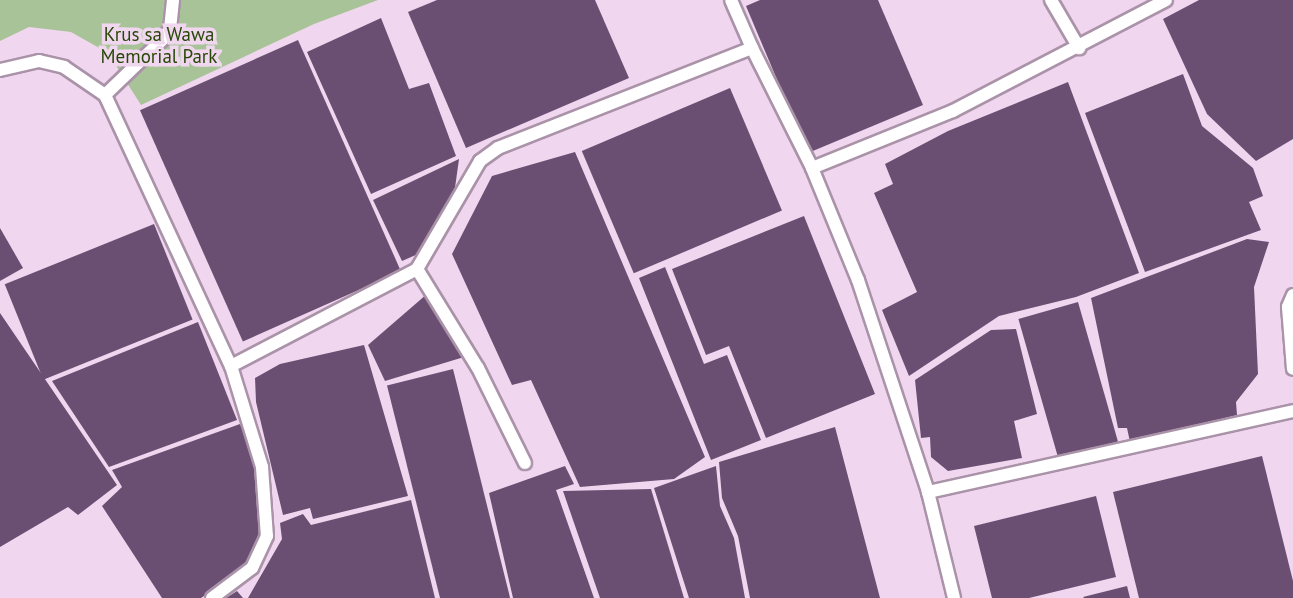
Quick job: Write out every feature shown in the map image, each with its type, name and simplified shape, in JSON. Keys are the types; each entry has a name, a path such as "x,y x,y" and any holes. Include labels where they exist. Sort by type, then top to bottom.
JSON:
{"lane":[{"path":"105,95 170,29 173,0"},
{"path":"731,0 812,168 888,361 928,492 954,598"},
{"path":"1051,0 1079,48"},
{"path":"812,168 942,116 1079,48 1166,0"},
{"path":"231,366 417,269 480,161 489,155 752,48"},
{"path":"0,70 39,61 51,64 105,95 231,366 262,467 267,536 252,568 212,598"},
{"path":"417,269 478,368 525,463"},
{"path":"1293,295 1288,307 1293,369"},
{"path":"928,492 1293,411"}],"green space":[{"name":"Krus sa Wawa Memorial Park","path":"0,0 378,0 314,24 141,105 108,53 71,32 29,27 0,41"}],"building":[{"path":"437,0 595,0 629,78 466,148 408,12"},
{"path":"760,0 878,0 923,105 808,153 746,6"},
{"path":"1199,0 1293,0 1293,139 1256,161 1207,114 1163,19"},
{"path":"381,18 409,89 429,83 456,156 371,194 307,52"},
{"path":"298,40 401,271 243,341 140,110"},
{"path":"1183,74 1202,126 1253,168 1263,196 1249,202 1261,230 1145,272 1085,113"},
{"path":"1068,82 1139,273 1076,297 999,316 909,376 882,310 917,292 874,193 893,184 885,164 948,131"},
{"path":"730,88 782,210 634,273 582,151"},
{"path":"575,152 705,457 674,479 580,487 531,380 512,385 452,254 492,176"},
{"path":"459,159 454,195 418,254 402,261 373,200"},
{"path":"804,216 875,394 766,438 729,346 706,355 672,269"},
{"path":"154,224 193,319 43,380 5,284"},
{"path":"0,228 23,268 0,281"},
{"path":"1247,239 1269,242 1254,287 1258,374 1236,402 1237,415 1130,442 1127,428 1118,428 1091,298"},
{"path":"665,267 704,364 727,355 761,440 711,460 639,278"},
{"path":"427,294 464,357 385,381 368,345"},
{"path":"1078,302 1118,441 1058,458 1018,319"},
{"path":"0,313 117,485 78,515 68,507 0,547"},
{"path":"198,322 237,420 109,467 52,381"},
{"path":"1016,329 1037,414 1014,421 1022,458 948,471 931,457 930,437 921,438 915,380 991,330"},
{"path":"364,345 408,496 313,519 310,508 283,515 256,402 255,378 280,364"},
{"path":"453,369 510,598 440,598 387,385"},
{"path":"240,424 258,465 263,535 251,563 201,598 162,598 102,506 122,487 112,470"},
{"path":"835,427 880,598 750,598 738,536 722,498 719,462"},
{"path":"1262,456 1293,581 1293,598 1139,598 1113,492"},
{"path":"565,466 574,484 556,490 594,598 513,598 489,493"},
{"path":"716,466 720,506 734,538 745,598 689,598 654,488"},
{"path":"651,489 684,598 600,598 563,491"},
{"path":"1096,496 1116,577 1029,598 992,598 974,526"},
{"path":"411,500 435,598 248,598 282,539 280,523 303,514 311,525"},
{"path":"1127,586 1130,598 1083,597"},
{"path":"237,591 243,598 226,598"}]}
